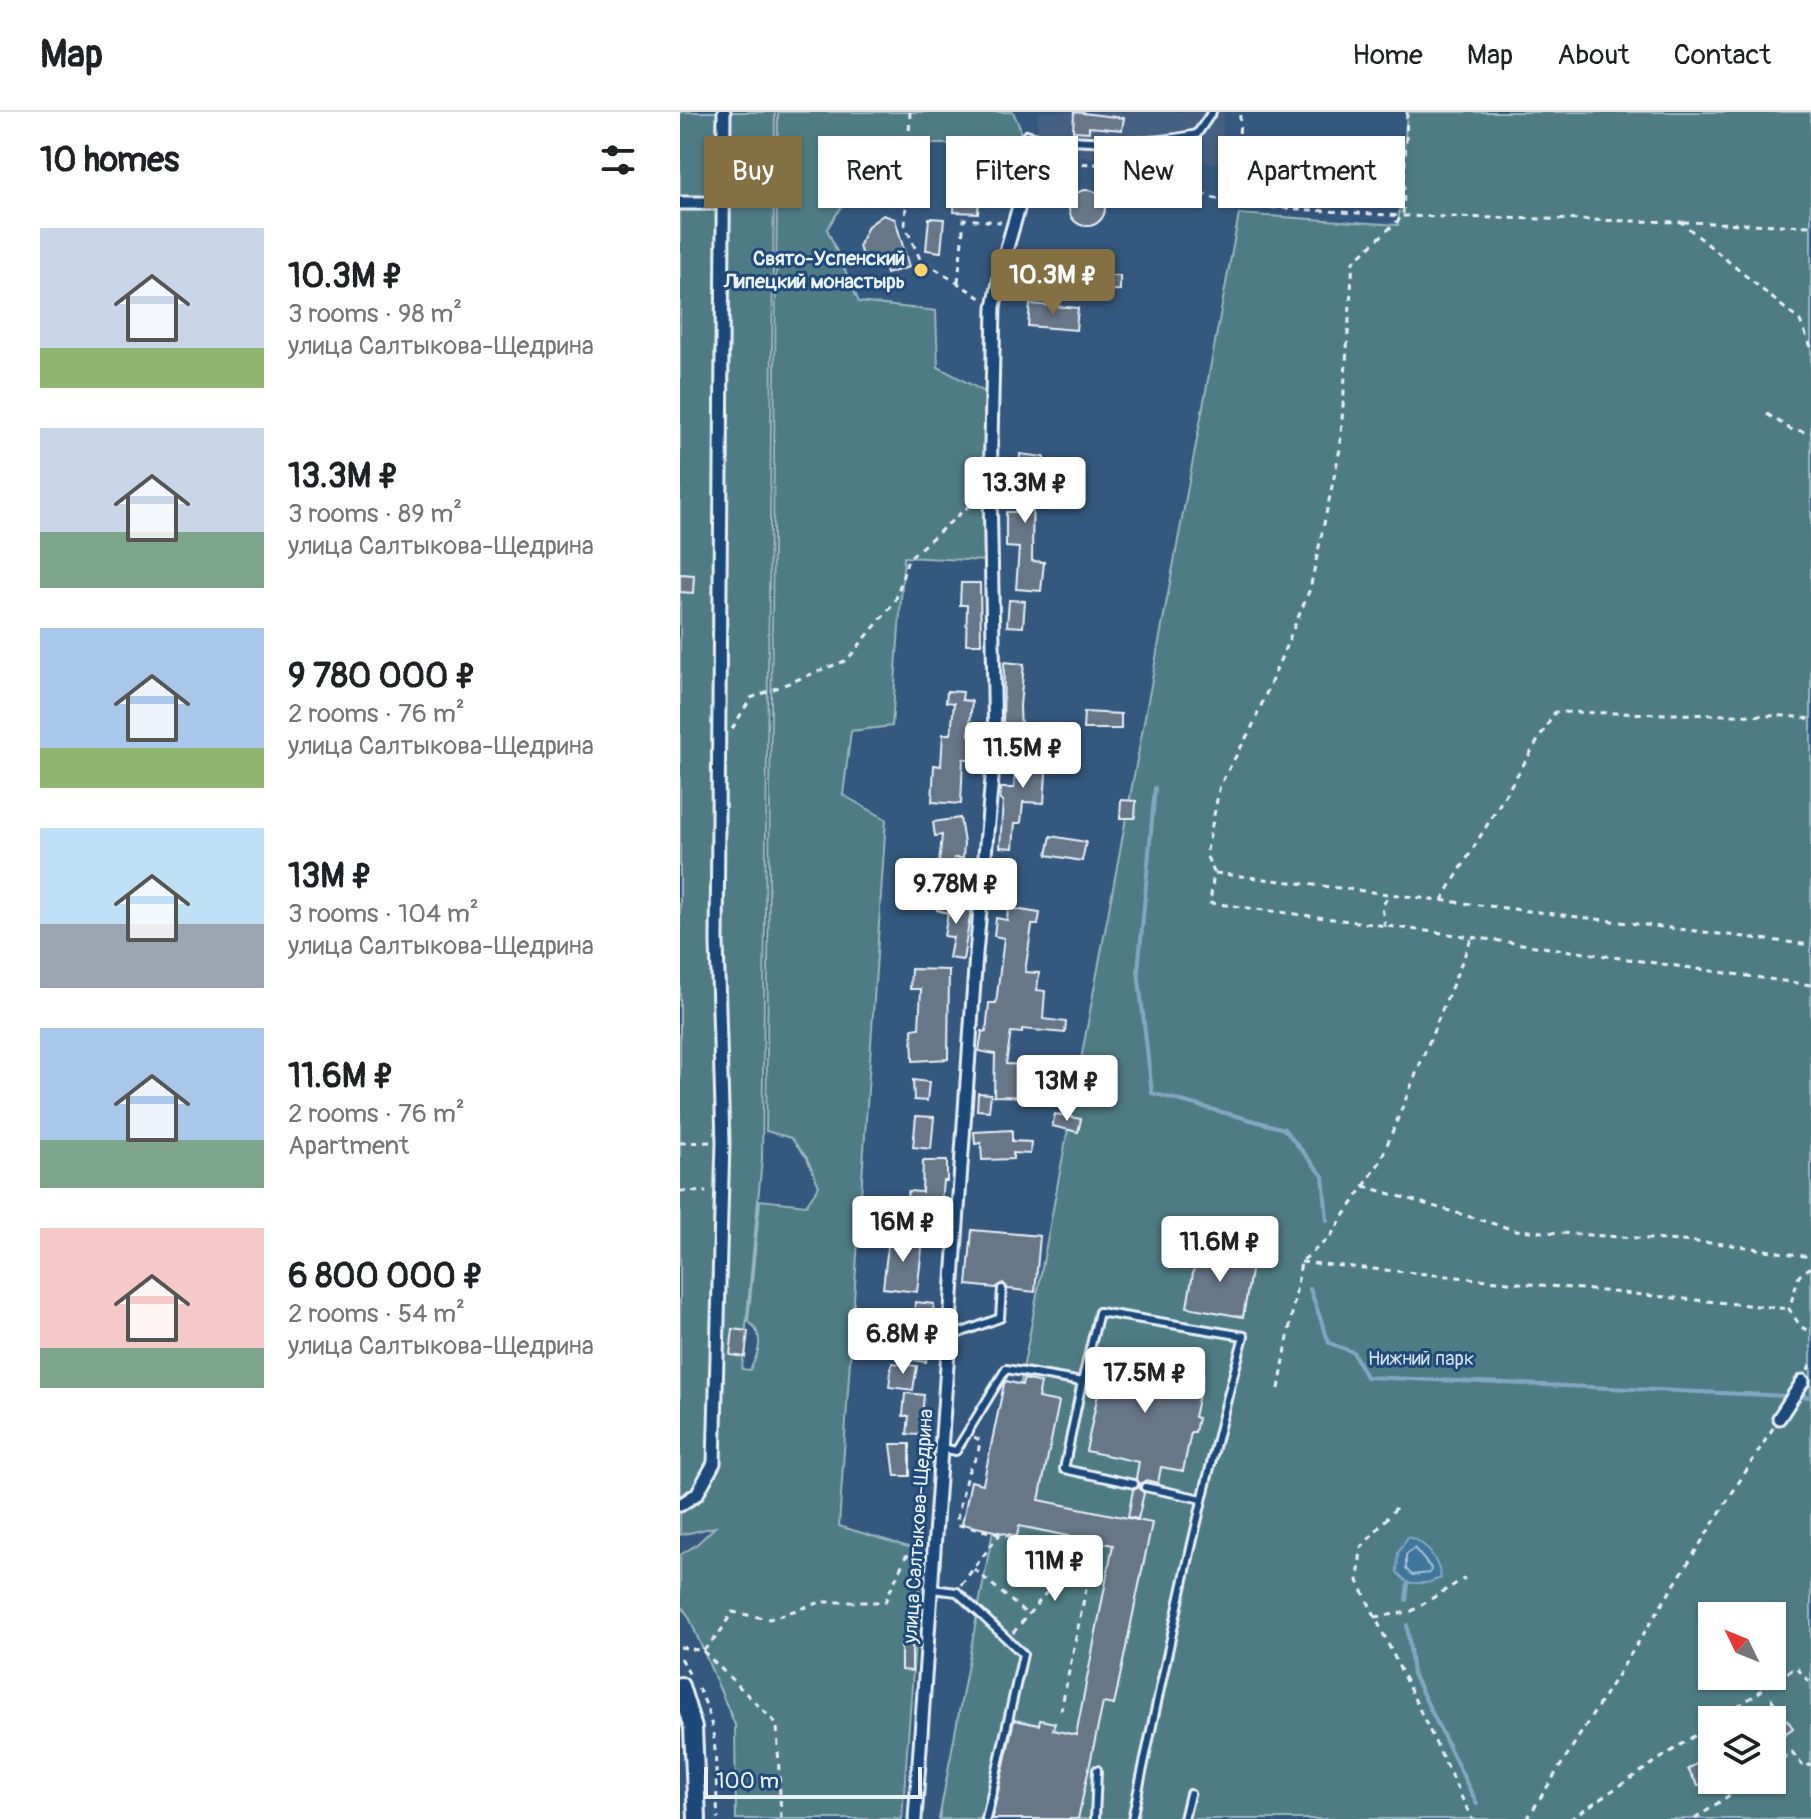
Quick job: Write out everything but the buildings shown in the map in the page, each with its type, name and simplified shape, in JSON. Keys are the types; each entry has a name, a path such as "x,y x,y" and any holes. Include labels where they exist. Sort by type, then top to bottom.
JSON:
{"street":[{"path":"723,136 724,112"},
{"path":"680,203 704,203"},
{"path":"680,1505 697,1494 714,1463 723,1142 717,942 722,208"},
{"name":"улица Салтыкова-Щедрина","path":"915,1819 976,954 995,745 990,488 994,307 1017,208"},
{"path":"1779,1418 1803,1381"},
{"path":"680,1686 693,1728 697,1819"}],"lane":[{"path":"1078,140 1164,142 1197,134 1212,112"},
{"path":"949,1337 1000,1318 1002,1289"},
{"path":"1132,1819 1202,1499 1244,1336 1099,1312 1064,1469 1134,1484"},
{"path":"941,1448 956,1451 1006,1369 1082,1382"},
{"path":"1145,1487 1202,1499"},
{"path":"932,1589 957,1592 1023,1654 986,1819"},
{"path":"1095,1819 1097,1770"},
{"path":"1184,1819 1190,1794"}],"path":[{"path":"910,112 905,225 920,259 994,307"},
{"path":"1239,136 1240,112"},
{"path":"1407,112 1403,216 1353,262 1340,449 1310,589 1253,725 1220,785 1206,855 1214,872 1210,903 1811,985"},
{"path":"1078,163 1175,168 1181,184 1218,199"},
{"path":"1282,208 1403,216 1811,226"},
{"path":"958,282 964,219 1001,222"},
{"path":"1681,222 1800,321 1811,347"},
{"path":"1767,414 1790,429 1811,433"},
{"path":"718,752 751,698 847,660 895,602 908,559 990,488"},
{"path":"1442,900 1555,712 1811,719"},
{"path":"1214,872 1811,945"},
{"path":"1385,927 1382,907 1389,894"},
{"path":"1279,1389 1301,1262 1330,1237 1380,1162 1472,937"},
{"path":"680,1143 711,1142"},
{"path":"1364,1186 1515,1230 1726,1244 1811,1257"},
{"path":"680,1191 706,1192"},
{"path":"1301,1262 1789,1309"},
{"path":"1789,1309 1799,1276 1811,1267"},
{"path":"1789,1309 1801,1327 1811,1332"},
{"path":"1527,1819 1779,1418"},
{"path":"966,1434 980,1440 978,1454 967,1474 957,1519 959,1525 1080,1552 1092,1560 1061,1710"},
{"path":"1396,1508 1361,1548 1358,1581 1472,1819"},
{"path":"957,1592 1000,1534"},
{"path":"703,1651 719,1634 732,1612 769,1619 821,1602 885,1602 906,1556 934,1550"},
{"path":"1008,1639 1080,1552"},
{"path":"974,1569 1028,1615"},
{"path":"1375,1617 1410,1612 1465,1578"},
{"path":"680,1647 703,1651 777,1724 781,1819"},
{"path":"1739,1706 1796,1667 1811,1684"},
{"path":"1570,1819 1698,1733"},
{"path":"1786,1756 1792,1752 1805,1768 1811,1764"},
{"path":"1695,1819 1731,1794"}],"shaded area":[{"path":"1038,112 1224,112 1223,136 1218,136 1218,163 1202,162 1202,136 1094,136 1094,157 1078,157 1078,136 1037,136"}],"green space":[{"path":"680,112 775,112 775,136 704,136 704,208 774,208 762,1159 742,1369 750,1370 759,1344 757,1332 748,1321 760,1200 806,1205 819,1186 807,1158 791,1138 766,1131 777,208 802,208 802,136 778,136 778,112 1013,112 1020,127 1020,136 946,136 946,144 930,144 930,136 818,136 818,208 841,208 827,229 859,302 936,311 938,367 985,392 987,561 904,557 892,726 851,731 843,795 886,819 839,1526 922,1551 902,1819 736,1819 735,1725 689,1617 680,1604 680,1555 715,1527 680,1535"},
{"name":"Нижний парк","path":"1407,112 1811,112 1811,1819 939,1819 1239,214 1398,225 1399,208 1405,208"}],"water":[{"path":"1408,1537 1430,1552 1441,1578 1427,1583 1408,1583 1397,1572 1398,1553"}],"waterway":[{"path":"1155,788 1138,971 1152,1093 1284,1129 1323,1176 1327,1220"},
{"path":"1310,1289 1329,1343 1353,1352 1366,1377 1788,1396"},
{"path":"1797,1396 1811,1397"},
{"path":"1406,1600 1408,1583"},
{"path":"1407,1625 1413,1674 1477,1804"}],"place":[{"name":"Свято-Успенский Липецкий монастырь","path":"921,270"}]}
